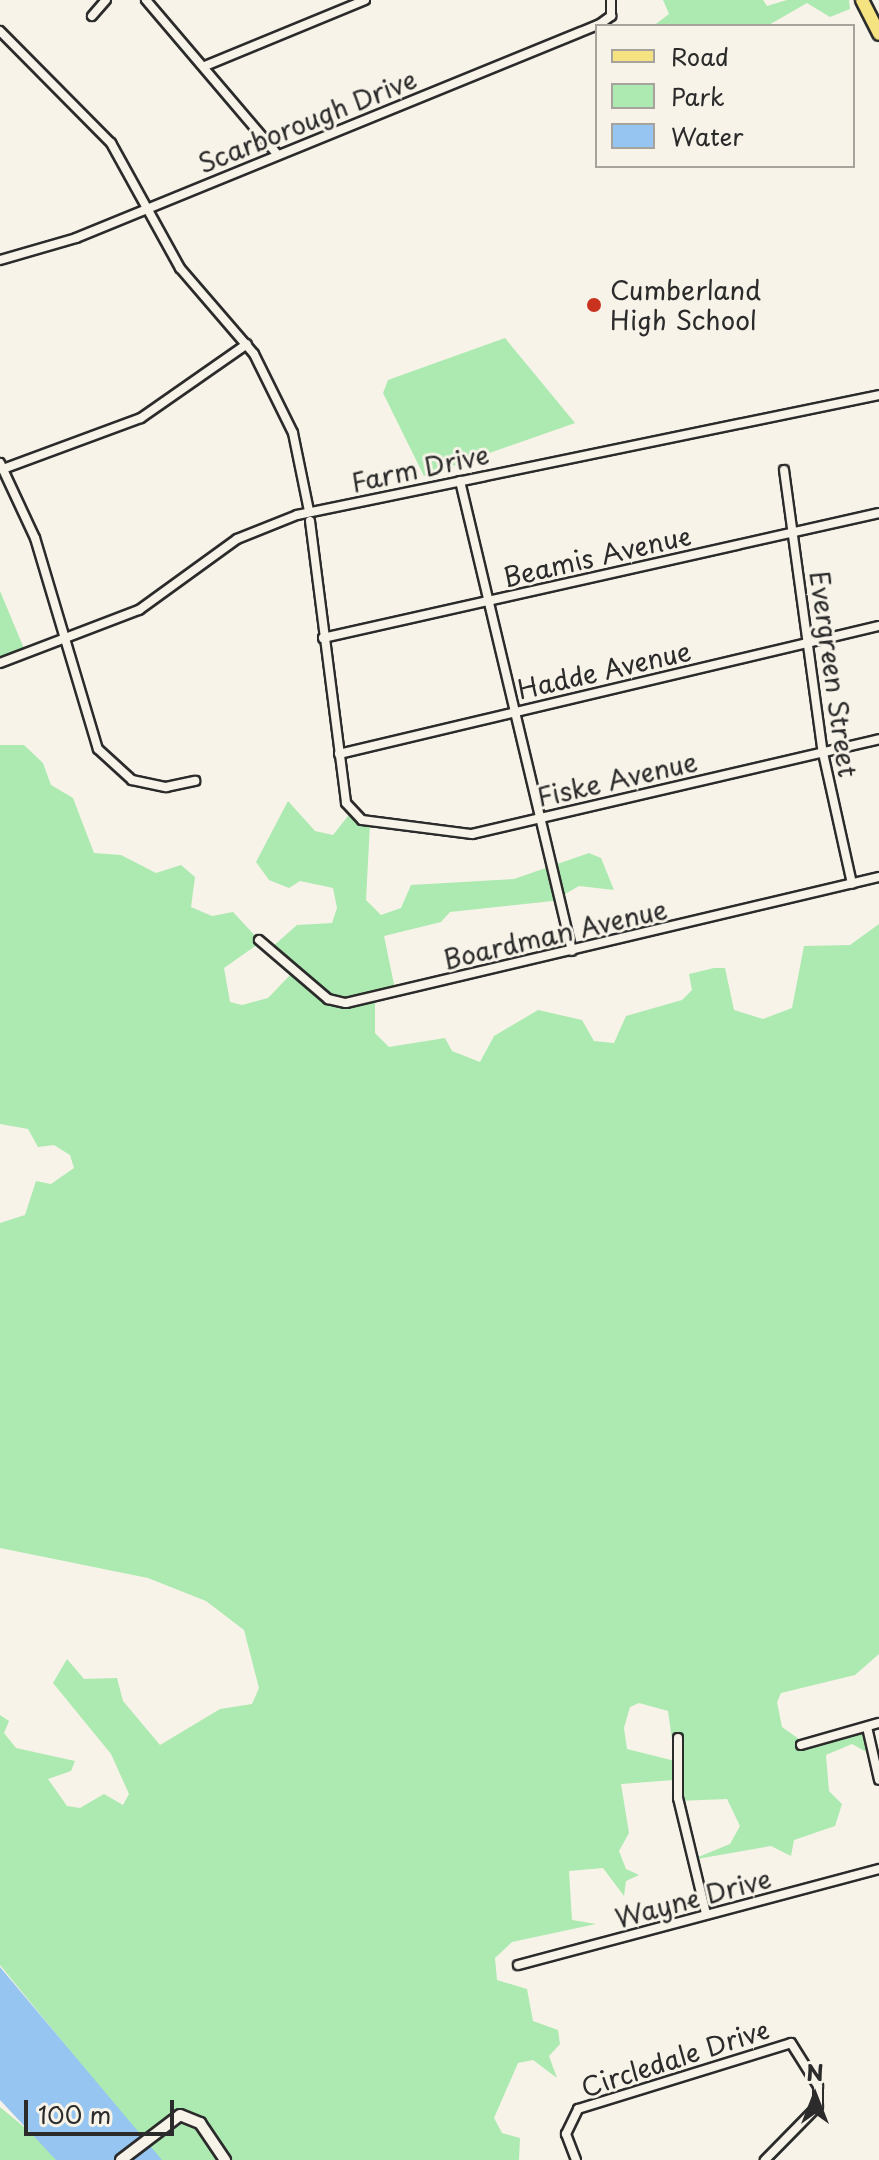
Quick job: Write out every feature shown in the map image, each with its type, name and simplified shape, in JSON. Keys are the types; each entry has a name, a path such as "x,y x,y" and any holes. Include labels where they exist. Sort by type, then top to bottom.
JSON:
{"main road":[{"path":"862,0 879,34"}],"street":[{"path":"92,16 106,0"},
{"path":"146,0 277,154"},
{"path":"205,66 365,0"},
{"name":"Scarborough Drive","path":"600,24 611,16 611,0"},
{"name":"Scarborough Drive","path":"0,260 148,208 595,26"},
{"path":"0,31 80,106 148,208 180,268 247,344 289,424 310,516 339,754"},
{"path":"195,781 143,784 104,759 67,636 2,466 141,418 247,344"},
{"name":"Farm Drive","path":"0,663 139,610 247,534 460,481 879,395"},
{"name":"Evergreen Street","path":"784,470 823,753 852,884"},
{"path":"460,481 537,818 572,951"},
{"name":"Beamis Avenue","path":"323,638 879,513"},
{"name":"Hadde Avenue","path":"339,754 879,626"},
{"name":"Fiske Avenue","path":"339,754 349,813 362,820 459,835 879,739"},
{"name":"Boardman Avenue","path":"259,940 328,999 346,1003 879,877"},
{"path":"801,1745 879,1723"},
{"path":"867,1727 879,1780"},
{"path":"678,1738 678,1798 706,1914"},
{"name":"Wayne Drive","path":"518,1965 879,1869"},
{"name":"Circledale Drive","path":"576,2160 566,2134 578,2109 791,2043 818,2086 818,2106 765,2160"},
{"path":"121,2160 172,2116 190,2117 225,2160"}],"green space":[{"path":"663,0 763,0 767,6 787,0 849,0 850,9 830,17 807,3 770,24 656,24 669,14"},
{"path":"505,338 575,423 424,476 383,393 388,380"},
{"path":"0,591 25,651 0,666"},
{"path":"0,745 24,745 43,763 51,785 73,798 94,853 121,855 156,873 181,865 195,877 191,907 212,916 233,912 261,942 224,968 230,1002 242,1005 268,998 293,972 271,948 297,925 332,923 337,908 333,888 300,881 289,888 269,880 256,862 288,801 315,831 333,835 348,816 370,824 366,900 381,915 401,908 411,885 514,879 589,853 601,858 614,890 579,886 553,901 450,912 441,922 384,936 396,994 375,1003 375,1033 389,1047 445,1038 452,1051 480,1062 494,1036 538,1010 582,1020 594,1041 614,1043 626,1016 682,1000 692,990 689,974 714,968 725,968 734,1010 763,1019 792,1008 804,946 850,945 879,924 879,1654 855,1675 781,1693 777,1702 782,1727 806,1744 864,1729 872,1755 852,1744 826,1755 829,1791 842,1804 835,1826 794,1840 791,1856 771,1846 691,1860 730,1844 740,1826 727,1799 677,1801 674,1780 621,1784 629,1833 619,1851 626,1869 639,1875 626,1881 624,1896 603,1868 569,1871 572,1920 596,1924 512,1942 495,1958 497,1980 527,1989 533,2021 558,2030 560,2044 549,2056 557,2078 533,2060 518,2063 494,2118 502,2133 520,2138 519,2160 159,2160 0,1965 0,1715 9,1721 4,1733 16,1748 75,1761 71,1771 48,1779 67,1806 80,1808 104,1794 123,1805 129,1794 111,1754 53,1683 67,1659 84,1679 117,1678 123,1701 160,1745 220,1709 252,1704 259,1688 244,1630 206,1601 148,1578 0,1548 0,1223 25,1215 36,1181 51,1184 74,1168 70,1155 54,1145 38,1147 28,1129 0,1124","holes":["639,1703 668,1711 675,1761 627,1749 624,1728 630,1707"]},
{"path":"0,2107 48,2147 60,2160 0,2160"}],"water":[{"path":"0,1967 162,2160 56,2160 0,2100"}],"place":[{"name":"Cumberland High School","path":"594,305"}]}
